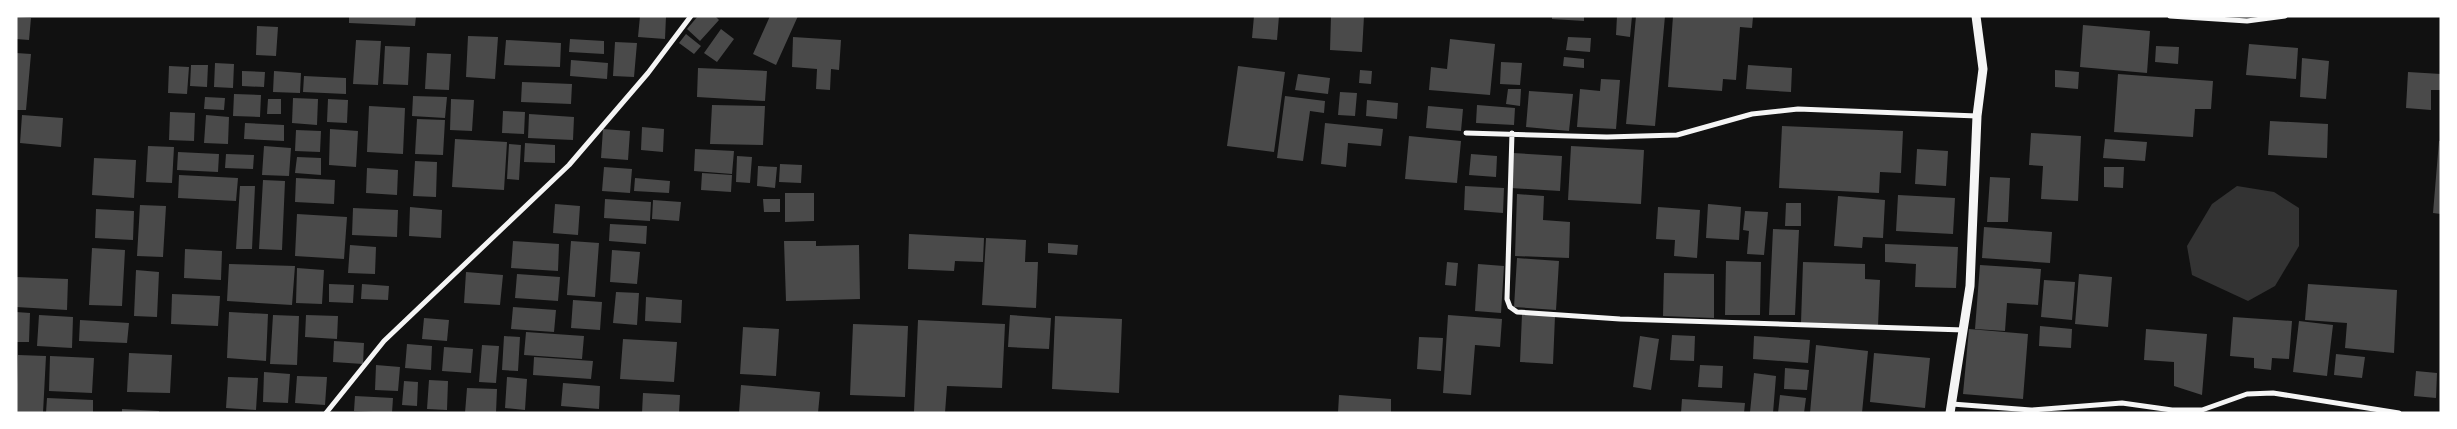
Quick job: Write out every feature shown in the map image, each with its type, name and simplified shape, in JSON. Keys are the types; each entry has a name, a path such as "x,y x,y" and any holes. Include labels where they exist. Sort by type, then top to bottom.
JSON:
{"street":[{"path":"326,413 384,341 569,165 648,73 691,16"},
{"path":"1976,16 1983,69 1977,116 1970,286 1965,330 1951,409 2031,410 2122,403 2172,410 2202,410 2247,394 2273,393 2399,413"},
{"path":"2170,16 2246,21 2285,16"},
{"path":"1466,132 1607,137 1676,135 1752,114 1798,109 1977,116"},
{"path":"1512,134 1507,299 1510,307 1517,312 1620,318 1965,330"}],"shaded area":[{"path":"2237,186 2274,192 2299,208 2299,246 2275,286 2248,301 2192,275 2187,246 2212,204"}],"building":[{"path":"349,16 416,16 415,26 349,23"},
{"path":"640,16 666,16 665,39 638,37"},
{"path":"698,16 715,16 719,20 700,41 687,29"},
{"path":"770,16 798,16 776,65 753,54"},
{"path":"1254,16 1279,16 1277,40 1252,38"},
{"path":"1331,16 1364,16 1362,52 1330,50"},
{"path":"1552,16 1584,16 1584,21 1552,19"},
{"path":"1617,16 1632,16 1630,37 1616,35"},
{"path":"1636,16 1665,16 1655,126 1626,124"},
{"path":"1673,16 1753,17 1752,28 1740,27 1736,80 1723,79 1722,91 1668,87"},
{"path":"16,17 31,18 29,40 16,39"},
{"path":"2083,25 2150,31 2147,73 2080,67"},
{"path":"257,26 278,27 276,56 256,55"},
{"path":"721,29 734,39 717,62 704,53"},
{"path":"686,34 701,46 694,54 679,43"},
{"path":"468,36 498,37 495,79 466,77"},
{"path":"793,37 841,40 839,70 831,69 830,90 816,89 817,69 792,67"},
{"path":"1568,37 1591,38 1590,52 1566,50"},
{"path":"570,39 604,41 604,54 569,52"},
{"path":"1450,39 1495,44 1490,95 1429,90 1431,67 1447,69"},
{"path":"356,40 381,41 378,85 353,84"},
{"path":"506,40 561,43 560,67 504,65"},
{"path":"615,42 637,43 634,77 613,76"},
{"path":"2249,44 2298,48 2296,79 2246,75"},
{"path":"385,46 410,47 408,85 383,84"},
{"path":"2156,46 2179,47 2178,64 2155,62"},
{"path":"16,53 31,54 26,110 16,110"},
{"path":"427,53 451,54 449,90 425,89"},
{"path":"1564,57 1584,59 1584,68 1563,66"},
{"path":"2302,58 2329,61 2326,99 2300,97"},
{"path":"571,60 608,63 607,79 570,76"},
{"path":"1501,62 1522,63 1520,85 1500,84"},
{"path":"215,63 234,64 233,88 214,87"},
{"path":"191,65 208,65 207,87 190,86"},
{"path":"1748,65 1792,68 1791,92 1746,89"},
{"path":"169,66 189,67 187,94 168,93"},
{"path":"1238,66 1285,72 1274,152 1227,146"},
{"path":"698,68 767,71 765,101 697,97"},
{"path":"1360,70 1372,71 1371,84 1359,83"},
{"path":"2055,70 2079,72 2078,89 2055,87"},
{"path":"242,71 265,72 264,87 242,86"},
{"path":"274,71 301,73 300,93 273,92"},
{"path":"2408,72 2441,74 2441,90 2431,90 2431,110 2406,108"},
{"path":"1298,74 1330,78 1328,94 1295,90"},
{"path":"2118,74 2213,81 2211,109 2195,109 2193,137 2114,132"},
{"path":"304,76 346,78 346,94 303,92"},
{"path":"1601,79 1620,80 1616,129 1577,127 1580,89 1600,91"},
{"path":"522,82 572,84 571,104 521,102"},
{"path":"1508,89 1521,89 1520,106 1506,104"},
{"path":"1529,91 1573,94 1569,131 1526,127"},
{"path":"1340,92 1357,93 1355,116 1338,115"},
{"path":"234,94 261,95 260,117 233,116"},
{"path":"413,96 447,97 445,118 412,116"},
{"path":"1285,96 1325,101 1324,113 1310,111 1303,161 1277,158"},
{"path":"205,97 225,98 224,110 204,109"},
{"path":"293,98 318,99 317,125 292,123"},
{"path":"268,99 281,99 281,114 267,114"},
{"path":"328,99 348,100 347,123 327,122"},
{"path":"451,99 474,100 472,131 450,130"},
{"path":"1367,100 1398,103 1397,119 1366,116"},
{"path":"712,105 765,106 763,145 710,144"},
{"path":"1477,105 1515,108 1514,125 1476,123"},
{"path":"369,106 405,108 403,154 367,152"},
{"path":"1428,106 1463,109 1461,131 1426,128"},
{"path":"503,111 525,112 524,134 502,133"},
{"path":"170,112 195,113 194,141 169,140"},
{"path":"529,114 574,117 573,140 528,138"},
{"path":"22,115 63,118 61,147 20,143"},
{"path":"206,115 229,117 228,144 204,143"},
{"path":"417,119 445,120 443,155 415,154"},
{"path":"2270,121 2328,124 2327,158 2268,155"},
{"path":"245,123 284,125 284,141 244,139"},
{"path":"1325,123 1383,129 1381,146 1348,143 1346,167 1321,164"},
{"path":"1782,126 1903,131 1901,173 1880,172 1879,193 1779,188"},
{"path":"642,127 664,129 663,152 641,150"},
{"path":"330,129 358,131 356,167 329,165"},
{"path":"603,129 630,131 628,160 601,158"},
{"path":"296,130 321,131 320,152 295,151"},
{"path":"2031,133 2081,136 2078,201 2041,199 2043,166 2029,165"},
{"path":"1409,136 1461,141 1457,183 1405,179"},
{"path":"455,139 507,142 504,190 452,187"},
{"path":"2105,139 2147,142 2145,161 2103,158"},
{"path":"2439,141 2441,141 2441,214 2433,213"},
{"path":"525,143 555,145 555,163 524,162"},
{"path":"509,144 521,145 519,180 507,179"},
{"path":"148,146 174,147 172,183 146,182"},
{"path":"264,146 291,148 289,176 262,175"},
{"path":"1571,146 1644,150 1641,204 1568,200"},
{"path":"695,149 734,151 732,174 694,171"},
{"path":"1917,149 1948,151 1946,186 1915,184"},
{"path":"178,152 219,154 218,172 177,170"},
{"path":"1513,153 1562,156 1560,191 1511,188"},
{"path":"226,154 254,155 253,169 225,168"},
{"path":"1471,154 1497,156 1496,177 1469,175"},
{"path":"737,156 752,157 750,183 736,182"},
{"path":"297,157 321,158 321,175 295,173"},
{"path":"94,158 136,160 134,198 92,195"},
{"path":"415,161 437,162 436,197 413,196"},
{"path":"780,164 802,165 801,183 779,182"},
{"path":"758,166 777,167 775,188 757,186"},
{"path":"604,167 632,169 630,193 602,191"},
{"path":"2104,167 2124,167 2123,188 2104,187"},
{"path":"367,168 398,170 397,195 366,193"},
{"path":"702,173 732,175 731,192 701,190"},
{"path":"179,175 238,178 236,201 178,198"},
{"path":"1990,177 2010,178 2008,222 1987,222"},
{"path":"296,178 335,180 334,204 295,202"},
{"path":"635,178 670,181 669,193 634,191"},
{"path":"263,180 285,181 282,250 259,249"},
{"path":"240,186 255,186 252,249 236,249"},
{"path":"1465,186 1504,188 1503,213 1464,210"},
{"path":"785,193 814,193 814,221 785,222"},
{"path":"1517,194 1544,196 1543,220 1570,222 1569,258 1515,256"},
{"path":"1898,195 1955,198 1953,234 1896,231"},
{"path":"1838,196 1885,200 1883,238 1863,237 1862,248 1834,246"},
{"path":"605,199 651,202 650,221 604,218"},
{"path":"763,199 780,199 780,212 764,212"},
{"path":"653,200 681,202 679,221 652,219"},
{"path":"1786,203 1801,203 1801,226 1785,226"},
{"path":"555,204 580,206 578,235 553,233"},
{"path":"1708,204 1741,207 1739,240 1706,238"},
{"path":"140,205 166,206 163,257 137,256"},
{"path":"410,207 442,210 441,238 409,236"},
{"path":"1658,207 1700,210 1697,258 1674,256 1675,240 1656,239"},
{"path":"353,208 398,210 397,237 352,235"},
{"path":"96,209 134,211 133,240 95,238"},
{"path":"1745,211 1768,212 1764,255 1747,254 1749,231 1743,230"},
{"path":"297,214 347,217 344,259 295,256"},
{"path":"610,224 647,226 646,244 609,241"},
{"path":"1984,227 2052,232 2050,263 1982,258"},
{"path":"1773,229 1799,230 1795,315 1769,315"},
{"path":"909,234 984,238 983,262 955,261 954,271 908,269"},
{"path":"986,238 1026,240 1025,262 1038,262 1036,308 982,305"},
{"path":"513,241 559,244 558,271 511,268"},
{"path":"571,241 599,243 595,297 567,295"},
{"path":"784,241 816,241 816,246 859,245 860,299 786,301"},
{"path":"1048,243 1078,245 1077,255 1048,253"},
{"path":"1885,244 1958,247 1956,288 1915,287 1916,264 1885,262"},
{"path":"350,245 376,247 375,274 348,273"},
{"path":"92,248 125,250 122,306 89,305"},
{"path":"185,249 222,251 221,280 184,278"},
{"path":"612,250 640,252 637,284 610,282"},
{"path":"1517,258 1559,261 1556,310 1514,307"},
{"path":"1726,261 1761,262 1760,315 1725,315"},
{"path":"1447,262 1458,263 1456,286 1445,285"},
{"path":"1803,262 1865,264 1865,279 1880,280 1878,326 1801,323"},
{"path":"229,264 295,266 292,305 227,301"},
{"path":"1478,264 1504,266 1501,313 1475,311"},
{"path":"1980,265 2041,269 2038,305 2007,303 2005,331 1975,329"},
{"path":"297,268 324,270 322,304 296,303"},
{"path":"136,270 159,272 157,317 134,316"},
{"path":"466,272 503,275 500,305 464,303"},
{"path":"1664,273 1714,274 1714,318 1663,316"},
{"path":"517,274 560,277 558,301 515,298"},
{"path":"2079,274 2112,277 2108,327 2075,324"},
{"path":"16,277 68,279 67,310 16,307"},
{"path":"2044,280 2075,282 2072,320 2041,317"},
{"path":"329,284 354,285 353,303 329,302"},
{"path":"362,284 389,286 388,300 361,299"},
{"path":"2308,284 2397,290 2394,353 2345,348 2347,323 2305,320"},
{"path":"616,292 639,293 637,325 613,323"},
{"path":"172,294 220,296 218,326 171,324"},
{"path":"646,297 682,300 681,323 645,321"},
{"path":"573,300 602,302 600,330 571,328"},
{"path":"513,307 556,310 554,332 511,329"},
{"path":"16,312 30,313 29,342 16,342"},
{"path":"229,312 268,314 266,361 227,358"},
{"path":"1522,314 1555,316 1553,364 1520,362"},
{"path":"39,315 73,317 72,348 37,346"},
{"path":"273,315 299,316 297,365 270,364"},
{"path":"306,315 338,316 337,339 305,337"},
{"path":"1010,315 1051,318 1049,349 1008,347"},
{"path":"1448,315 1502,319 1500,347 1475,345 1471,395 1443,393"},
{"path":"1055,316 1122,319 1119,393 1052,389"},
{"path":"2233,317 2292,321 2289,359 2272,358 2271,370 2254,368 2254,358 2230,356"},
{"path":"424,318 449,320 447,341 422,339"},
{"path":"80,320 129,323 127,343 79,341"},
{"path":"918,320 1005,324 1002,388 947,386 945,413 914,412"},
{"path":"2299,321 2333,325 2327,376 2293,372"},
{"path":"853,324 908,326 905,397 850,395"},
{"path":"2040,326 2072,329 2071,348 2039,346"},
{"path":"743,327 779,329 776,376 740,374"},
{"path":"1969,329 2028,334 2023,399 1963,394"},
{"path":"2146,329 2207,334 2202,395 2174,386 2174,362 2144,360"},
{"path":"526,332 584,336 582,359 524,355"},
{"path":"1672,335 1695,336 1694,361 1670,360"},
{"path":"504,336 520,337 518,371 502,370"},
{"path":"1640,336 1659,339 1651,390 1633,387"},
{"path":"1754,336 1810,340 1808,363 1753,359"},
{"path":"1419,337 1443,338 1441,371 1417,369"},
{"path":"623,339 677,342 674,382 620,379"},
{"path":"334,341 364,343 363,364 333,362"},
{"path":"407,344 432,346 431,370 405,368"},
{"path":"482,345 499,346 496,383 479,382"},
{"path":"1816,345 1868,351 1862,413 1810,413"},
{"path":"444,347 473,349 471,373 442,371"},
{"path":"129,353 172,355 170,393 127,392"},
{"path":"1874,353 1930,358 1925,408 1870,402"},
{"path":"2336,354 2365,357 2362,378 2334,375"},
{"path":"18,355 46,356 43,413 16,413"},
{"path":"50,356 94,358 92,393 49,391"},
{"path":"534,357 593,361 591,379 533,375"},
{"path":"376,365 400,367 398,391 375,390"},
{"path":"1700,365 1723,366 1722,388 1698,387"},
{"path":"1785,368 1809,370 1807,390 1784,389"},
{"path":"2416,371 2437,373 2436,398 2414,396"},
{"path":"264,372 290,374 288,403 263,402"},
{"path":"1754,373 1776,376 1773,413 1750,412"},
{"path":"297,376 327,377 325,405 295,403"},
{"path":"228,377 258,378 256,410 226,408"},
{"path":"507,377 527,379 525,410 505,408"},
{"path":"429,380 448,381 447,410 427,409"},
{"path":"404,381 418,382 417,406 402,405"},
{"path":"563,383 600,386 599,409 561,406"},
{"path":"741,385 820,392 818,413 739,413"},
{"path":"467,388 497,389 496,413 465,413"},
{"path":"643,393 680,395 679,413 642,413"},
{"path":"1339,395 1391,399 1391,413 1338,413"},
{"path":"1780,395 1806,398 1804,413 1778,413"},
{"path":"355,396 393,398 392,413 354,411"},
{"path":"47,398 93,400 93,413 46,413"},
{"path":"1682,399 1745,403 1744,413 1681,413"},
{"path":"122,409 159,411 159,413 122,413"}]}
